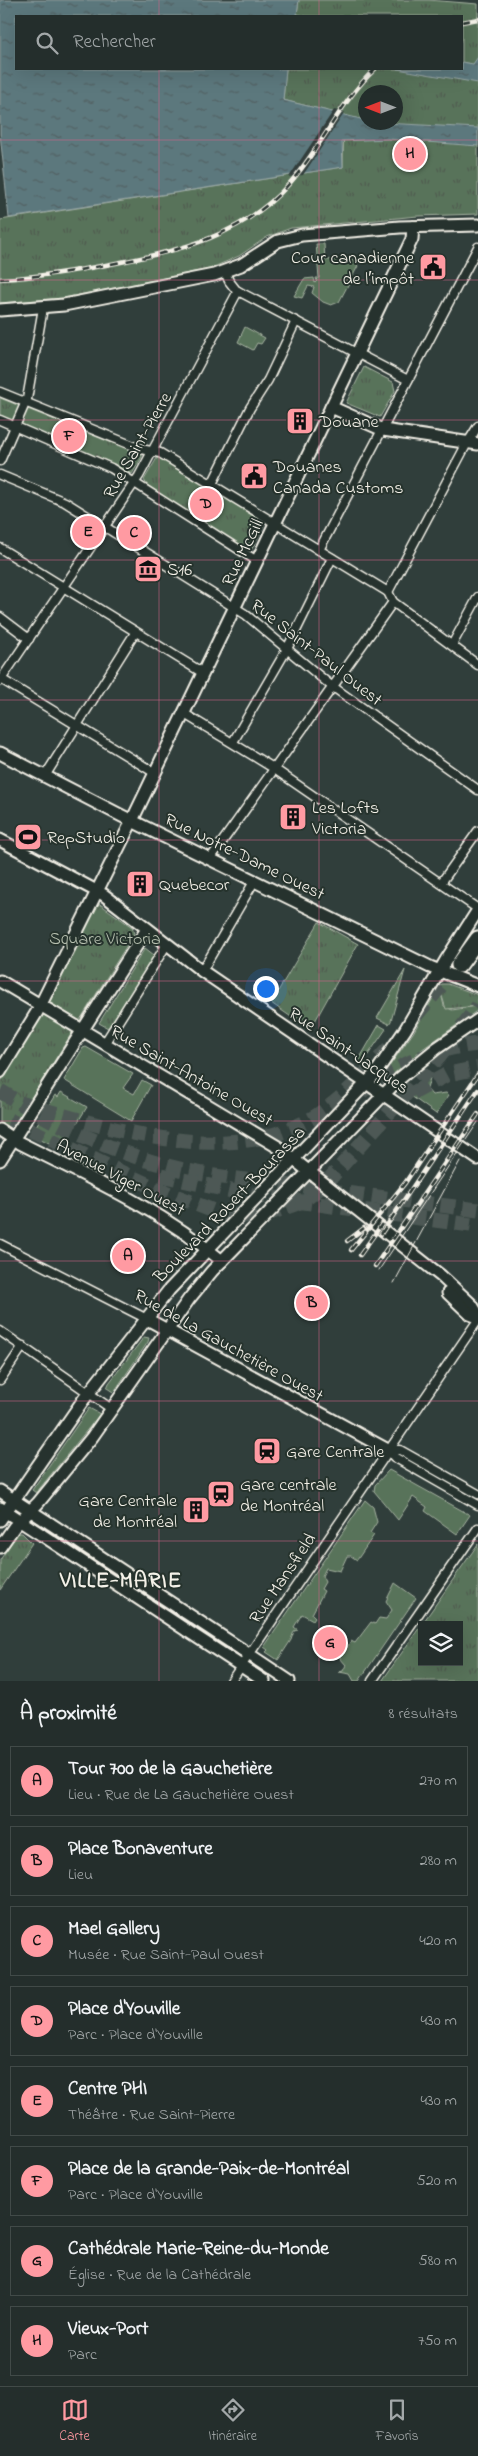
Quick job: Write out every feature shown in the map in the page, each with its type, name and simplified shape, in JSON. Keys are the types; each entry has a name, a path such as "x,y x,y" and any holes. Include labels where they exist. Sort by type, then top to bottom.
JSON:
{"highway":[{"path":"459,965 478,939"}],"main road":[{"path":"0,310 74,304 225,272 246,262 274,243 290,237 344,231 478,225"},
{"name":"Rue McGill","path":"0,1072 40,1004 155,773 412,239 413,227"},
{"path":"331,407 382,430 473,443"},
{"name":"Rue Notre-Dame Ouest","path":"0,753 210,859 440,971 478,986"},
{"name":"Rue Saint-Jacques","path":"0,840 96,891 202,971 478,1159"},
{"name":"Boulevard Robert-Bourassa","path":"2,1513 14,1500 90,1392 176,1282 367,1083 398,1041 478,909"},
{"path":"0,1160 147,929"},
{"name":"Rue Saint-Antoine Ouest","path":"0,981 255,1132 295,1160 428,1266 472,1305 478,1317"},
{"name":"Boulevard Robert-Bourassa","path":"0,1547 113,1410 194,1293 222,1261 384,1094 420,1061 478,1020"},
{"name":"Avenue Viger Ouest","path":"0,1130 151,1210 207,1248 222,1261"},
{"name":"Rue de La Gauchetière Ouest","path":"146,1319 388,1450"},
{"path":"0,1491 289,1681"},
{"path":"2,1513 20,1521 264,1681"}],"street":[{"path":"319,550 478,247"},
{"path":"225,272 230,283 238,291 408,380"},
{"name":"Rue Saint-Pierre","path":"1,680 62,587 135,482 238,291"},
{"path":"0,461 26,404 43,308"},
{"path":"212,484 250,408 268,380 296,321"},
{"path":"0,392 141,449 160,452 388,592 393,602 478,665"},
{"path":"0,420 106,465 257,561"},
{"path":"388,592 473,443 478,426"},
{"name":"Rue Saint-Paul Ouest","path":"0,476 65,502 235,607 333,686 478,790"},
{"path":"0,548 203,674"},
{"path":"232,742 287,649 332,558"},
{"path":"452,645 478,597"},
{"path":"210,859 393,602"},
{"path":"0,616 29,639"},
{"path":"45,776 135,633"},
{"path":"1,680 155,773"},
{"path":"184,713 273,768 478,909"},
{"path":"441,883 478,831"},
{"path":"202,971 255,880"},
{"path":"104,1044 167,944"},
{"name":"Rue de La Gauchetière Ouest","path":"0,1244 146,1319"},
{"name":"Rue Mansfield","path":"231,1681 244,1651 388,1450 478,1317"},
{"path":"0,1331 90,1392 113,1410"},
{"path":"0,1380 23,1346"},
{"name":"Rue de La Gauchetière Ouest","path":"388,1450 400,1450 478,1494"},
{"name":"Rue de La Gauchetière Ouest","path":"388,1450 394,1457 478,1505"},
{"path":"372,1681 478,1528"}],"green space":[{"path":"299,0 428,0 478,4 478,214 418,216 291,228 267,237 239,256 209,269 63,298 0,303 0,220 343,167 344,115 283,100 286,70 463,70 463,15 297,14"},
{"path":"316,244 324,244 325,260 352,259 358,266 339,302 331,305 323,302 312,293 314,287 308,286 302,298 294,296 304,279 314,278 315,283 317,281 316,278 319,278"},
{"path":"245,327 265,338 261,344 257,343 253,350 238,342"},
{"path":"364,367 393,382 395,391 380,417 346,403"},
{"path":"0,398 142,455 142,457 132,474 0,417"},
{"path":"157,458 161,458 262,520 263,526 252,549 246,551 147,485 144,480"},
{"name":"Square Victoria","path":"97,902 132,927 134,934 14,1125 5,1126 0,1123 0,1083 37,1022"},
{"path":"319,922 358,944 310,1030 271,1003"},
{"path":"145,948 154,955 108,1028 99,1023"},
{"path":"405,970 391,1021 389,1024 377,1018"},
{"path":"442,984 448,984 478,995 478,1006 446,1009 441,993 437,991"},
{"path":"437,991 441,993 444,1006 452,1010 477,1006 478,1010 421,1050 384,1082 381,1078 413,1033"},
{"path":"379,1025 386,1029 361,1065 357,1063"},
{"path":"86,1047 133,1074 123,1088 134,1094 142,1080 151,1085 131,1121 64,1080 83,1048"},
{"path":"427,1075 430,1078 427,1089 432,1095 446,1093 449,1095 436,1114 411,1096 416,1085"},
{"path":"61,1092 87,1107 61,1149 31,1134 55,1095 58,1097"},
{"path":"144,1337 149,1338 148,1342 113,1392 107,1388 109,1383"},
{"path":"89,1408 100,1414 36,1493 32,1490"},
{"path":"389,1470 470,1515 457,1534 425,1511 427,1507 413,1497 398,1520 374,1491 375,1485"},
{"path":"365,1500 373,1507 377,1522 370,1533 374,1535 357,1560 347,1556 340,1571 326,1568 322,1576 325,1582 321,1589 324,1591 312,1614 315,1617 313,1620 302,1614 294,1627 298,1630 294,1631 291,1640 278,1660 266,1652 268,1650 264,1647"},
{"path":"18,1533 22,1533 32,1543 0,1590 0,1560"},
{"path":"478,1544 478,1681 382,1681 418,1630 418,1666 463,1666 463,1621 424,1621"},
{"path":"395,1583 416,1598 359,1681 354,1681 350,1674 339,1672 343,1671 346,1665 340,1658 351,1641 355,1643 371,1622 375,1624 379,1618 386,1619 392,1610 386,1601"}],"water":[{"path":"0,0 299,0 297,14 301,15 15,15 15,70 286,70 283,100 358,118 358,130 403,130 403,124 478,128 478,146 388,139 342,141 343,167 9,218 0,134"},
{"path":"478,57 478,83 403,70 463,70 463,62 473,64"}],"pier":[{"path":"334,110 345,112 303,175 289,177"}],"tunnel":[{"path":"416,1015 459,965"},
{"path":"9,1120 157,1189 214,1211 242,1216 270,1213 303,1201 326,1183 439,1057 478,1006"},
{"path":"361,1092 388,1074 416,1060 446,1050 478,1044"},
{"path":"20,1103 92,1123 169,1139 208,1142 246,1140 282,1132 316,1116 346,1093 389,1048"},
{"path":"413,1093 448,1074 478,1068"},
{"path":"0,1091 77,1133 130,1155 186,1171 478,1210"},
{"path":"161,1175 245,1194 478,1226"}],"tram line":[{"path":"379,1270 478,1122"},
{"path":"394,1283 460,1161"}],"railway":[{"path":"463,22 478,19"},
{"path":"0,279 87,269 164,253 210,238 231,228 271,202 289,184 351,96 374,70"},
{"path":"351,1250 405,1183 478,1074"},
{"path":"381,1234 478,1090"},
{"path":"375,1266 478,1114"},
{"path":"360,1255 382,1224"},
{"path":"347,1241 364,1228"}],"place":[{"name":"Vieux-Port","path":"410,154"},
{"name":"Cour canadienne de l′impôt","path":"433,267"},
{"name":"Douane","path":"300,421"},
{"name":"Place de la Grande-Paix-de-Montréal","path":"69,436"},
{"name":"Douanes Canada Customs","path":"254,476"},
{"name":"Place d'Youville","path":"206,504"},
{"name":"Centre PHI","path":"88,532"},
{"name":"Mael Gallery","path":"134,533"},
{"name":"S16","path":"148,569"},
{"name":"Les Lofts Victoria","path":"293,817"},
{"name":"RepStudio","path":"28,837"},
{"name":"Quebecor","path":"140,884"},
{"name":"Tour 700 de la Gauchetière","path":"128,1256"},
{"name":"Place Bonaventure","path":"312,1303"},
{"name":"Gare Centrale","path":"267,1451"},
{"name":"Gare centrale de Montréal","path":"221,1494"},
{"name":"Gare Centrale de Montréal","path":"196,1510"},
{"name":"Cathédrale Marie-Reine-du-Monde","path":"330,1643"}],"district":[{"name":"VILLE-MARIE","path":"121,1579"}]}
